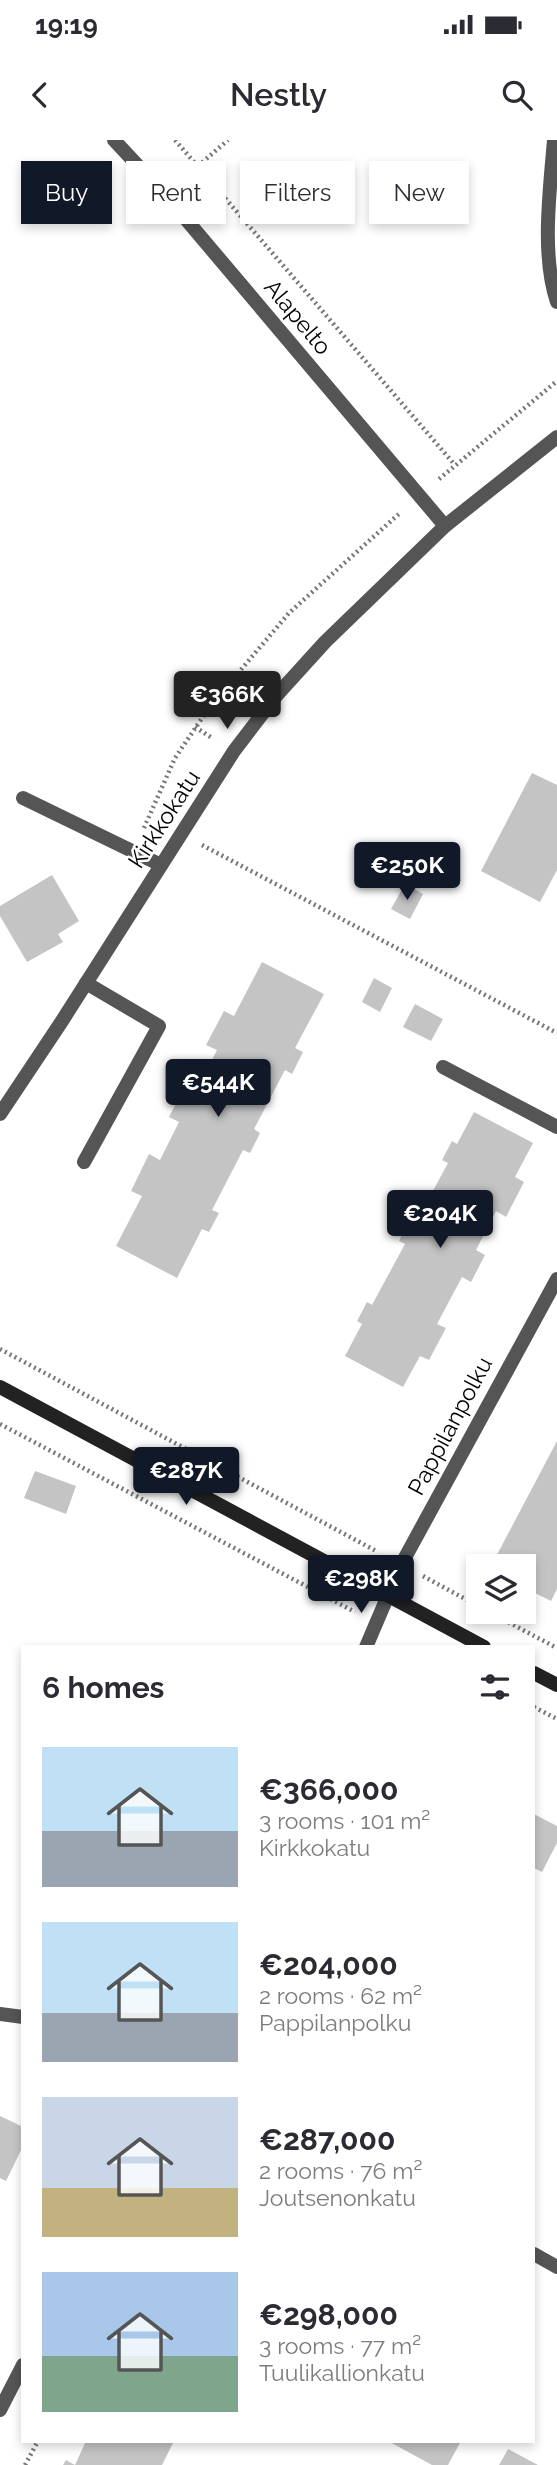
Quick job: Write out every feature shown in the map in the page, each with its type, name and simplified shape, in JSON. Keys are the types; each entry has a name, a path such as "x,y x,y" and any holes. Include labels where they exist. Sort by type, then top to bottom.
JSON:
{"main road":[{"path":"0,1387 480,1645"},
{"path":"535,1674 557,1685"}],"street":[{"name":"Alapelto","path":"114,140 168,198 445,526"},
{"path":"554,140 548,220 552,288 557,302"},
{"name":"Kirkkokatu","path":"0,1114 234,751 276,696 325,642 445,526 557,437"},
{"path":"23,797 161,865"},
{"path":"84,1161 159,1026 86,983"},
{"path":"443,1067 557,1127"},
{"name":"Pappilanpolku","path":"367,1645 401,1565 557,1279"},
{"path":"0,2014 21,2017"},
{"path":"535,2256 557,2267"},
{"path":"0,2410 21,2369"}],"path":[{"path":"176,140 194,161"},
{"path":"204,161 228,140"},
{"path":"226,198 455,464"},
{"path":"175,844 200,844 557,1033"},
{"path":"0,1349 466,1600"},
{"path":"0,1423 377,1623"},
{"path":"512,1624 557,1648"},
{"path":"535,1708 557,1719"},
{"path":"25,2465 37,2443"}],"building":[{"path":"532,773 557,785 557,870 540,902 481,871"},
{"path":"52,875 79,921 58,934 63,942 27,962 0,916 0,906"},
{"path":"405,884 423,894 410,919 391,909"},
{"path":"262,962 324,994 295,1048 303,1052 292,1074 285,1070 254,1129 260,1133 250,1153 243,1150 212,1210 219,1213 209,1232 202,1229 177,1278 116,1246 142,1196 131,1191 149,1154 160,1160 179,1122 169,1117 187,1082 198,1088 217,1050 206,1045 224,1011 234,1016"},
{"path":"374,978 392,988 380,1012 362,1002"},
{"path":"415,1004 443,1019 431,1041 403,1027"},
{"path":"474,1112 533,1143 515,1177 524,1182 506,1217 496,1211 476,1250 485,1255 471,1282 462,1277 437,1324 446,1328 429,1360 420,1356 403,1387 345,1356 362,1324 357,1321 367,1302 372,1305 405,1244 399,1241 409,1221 415,1224 448,1163 442,1160 452,1141 457,1144"},
{"path":"557,1441 557,1589 551,1601 536,1594 536,1554 497,1554"},
{"path":"35,1471 76,1486 66,1514 24,1498"},
{"path":"535,1815 557,1826 557,1843 542,1872 535,1868"},
{"path":"0,2116 21,2126 21,2150 6,2181 0,2178"},
{"path":"85,2443 173,2443 162,2465 75,2465"},
{"path":"392,2443 460,2443 448,2465 432,2465"},
{"path":"508,2449 538,2465 499,2465"}]}
